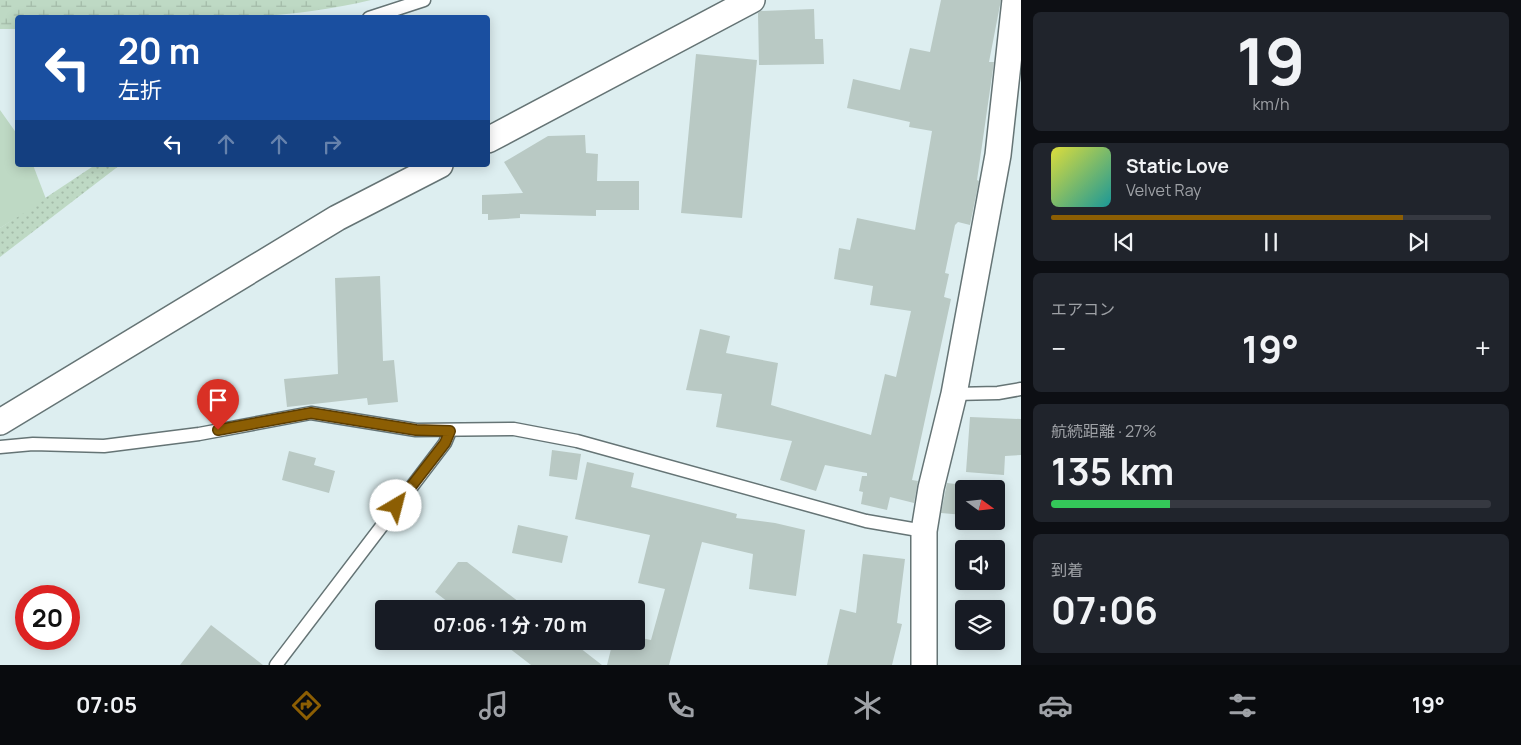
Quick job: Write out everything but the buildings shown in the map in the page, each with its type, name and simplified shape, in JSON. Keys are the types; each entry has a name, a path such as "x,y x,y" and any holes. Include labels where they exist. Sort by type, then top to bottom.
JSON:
{"street":[{"path":"490,139 752,0"},
{"path":"924,665 924,531 931,488 954,394 998,155 1015,0"},
{"path":"0,422 337,218 436,167"}],"lane":[{"path":"378,15 424,0"},
{"path":"954,394 998,393 1021,389"},
{"path":"0,447 33,444 104,446 199,434 311,413 416,430 514,429 577,441 866,521 924,531"},
{"path":"276,665 445,443 450,431"}],"green space":[{"path":"0,0 371,0 329,9 274,15 15,15 15,29 0,29"},
{"path":"0,110 15,131 15,167 34,167 46,199 0,228"},
{"path":"92,167 117,167 0,257 0,228"}],"route":[{"path":"218,430 311,413 416,430 450,431 445,443 396,506"}]}
